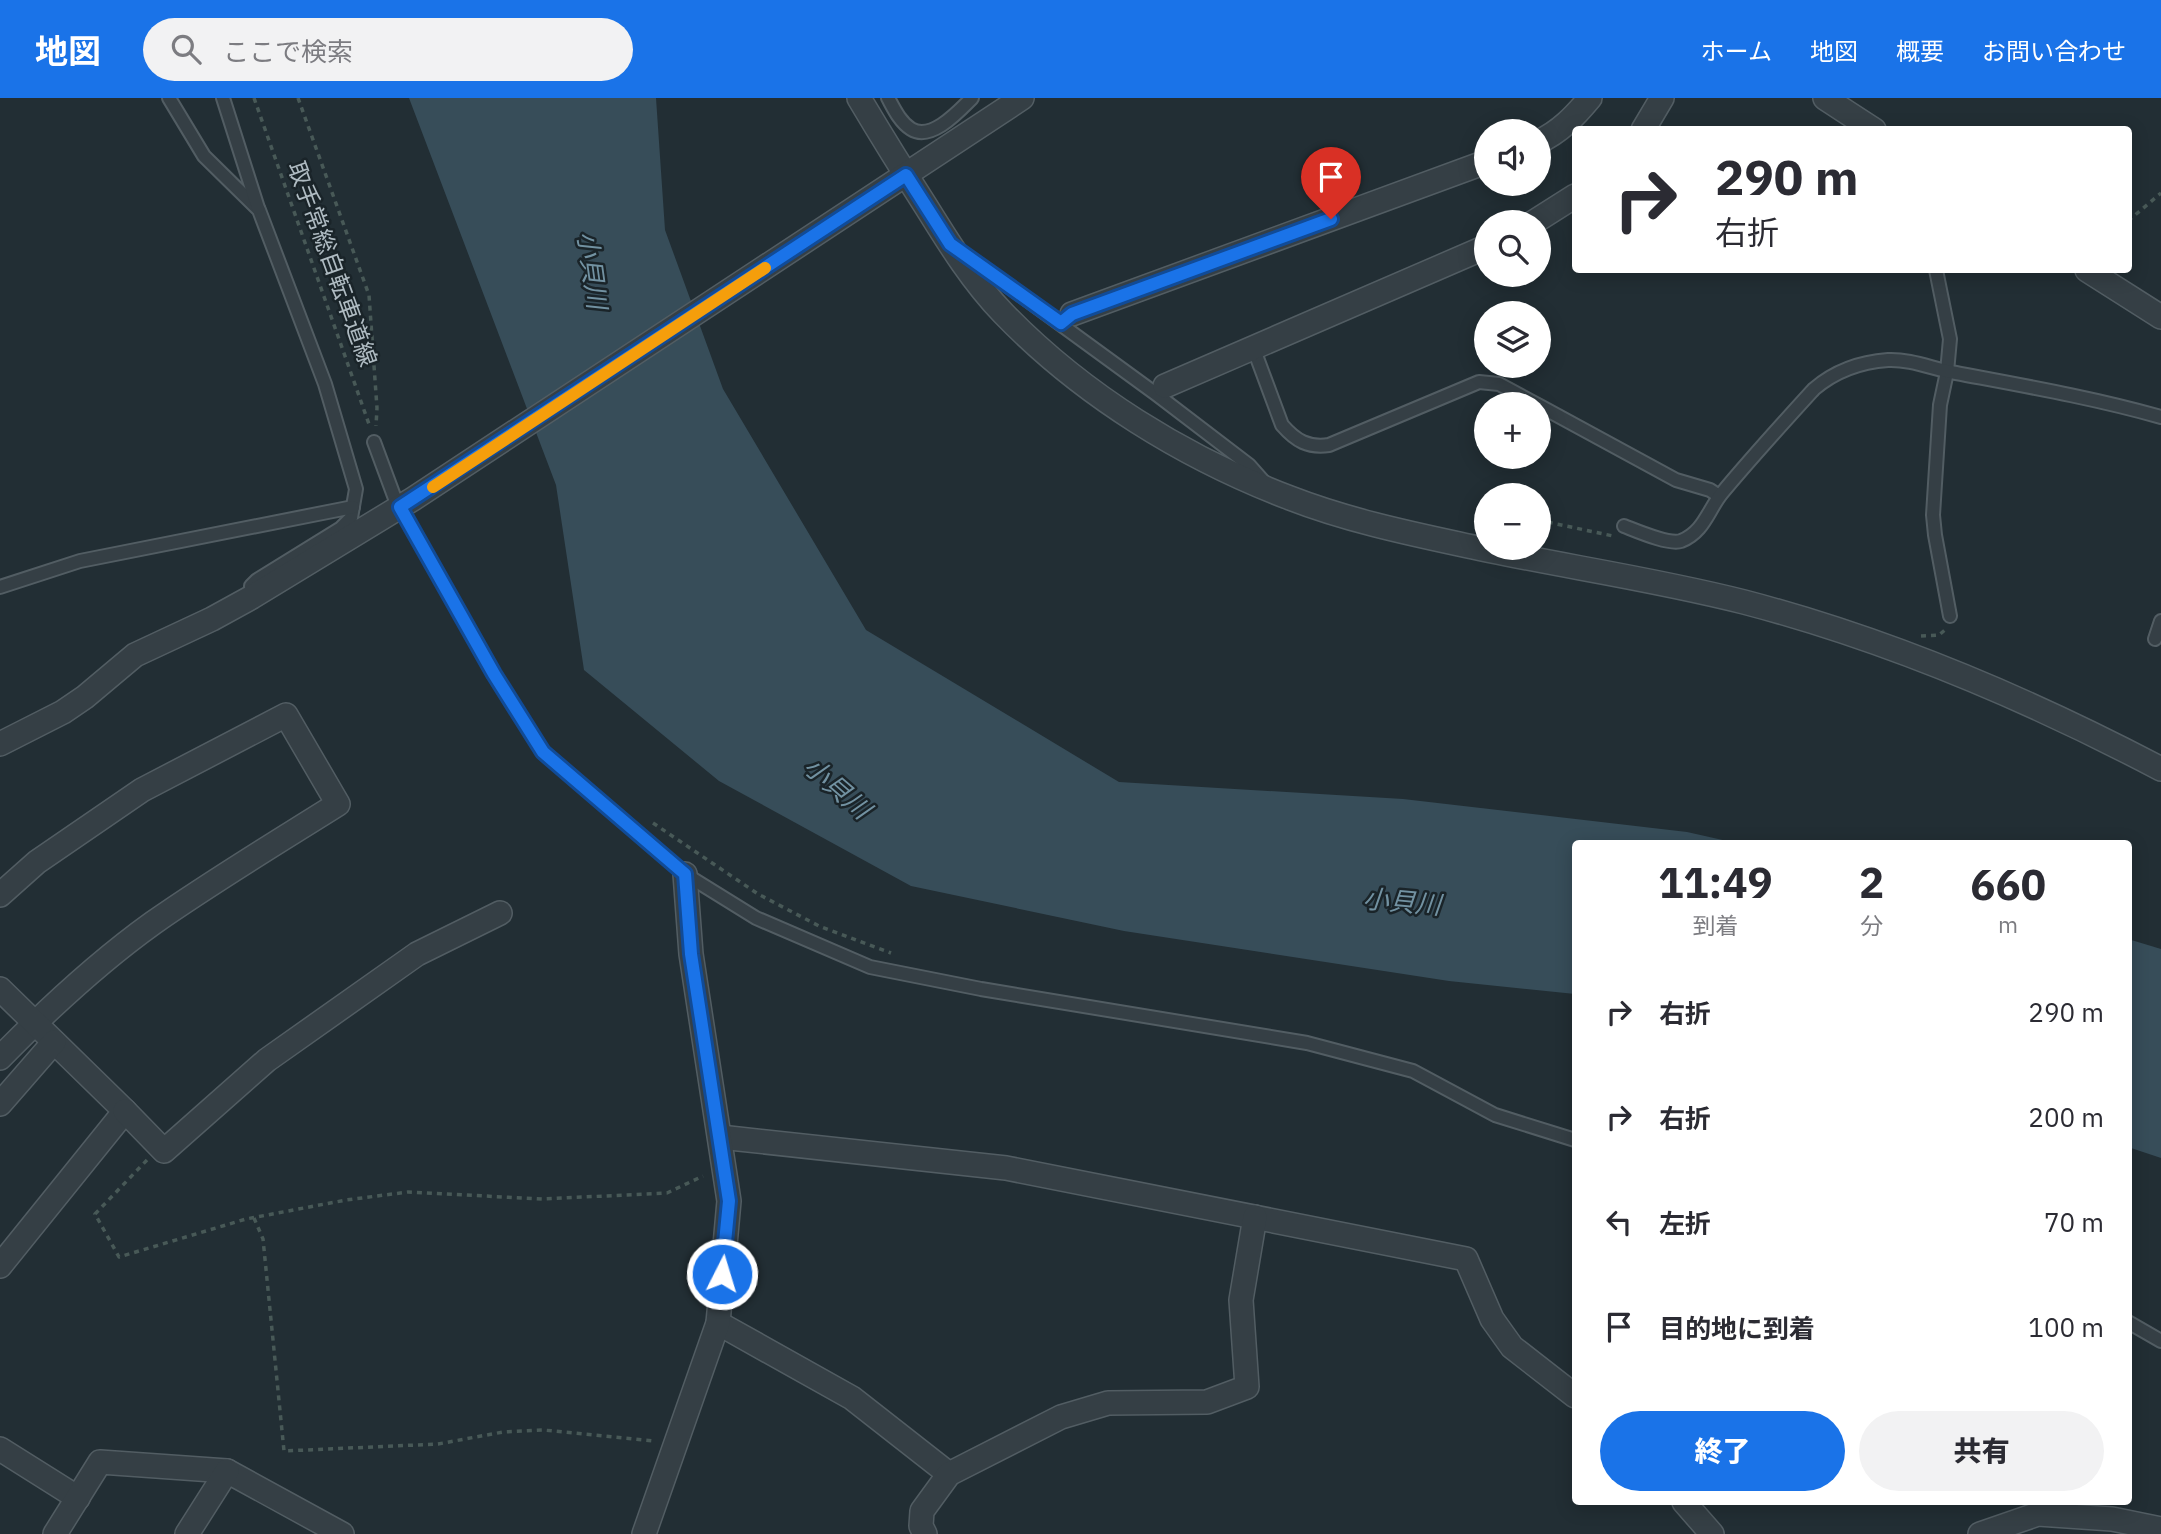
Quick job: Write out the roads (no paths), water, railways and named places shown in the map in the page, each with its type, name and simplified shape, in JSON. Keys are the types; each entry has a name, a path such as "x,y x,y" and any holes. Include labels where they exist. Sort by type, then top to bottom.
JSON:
{"street":[{"path":"859,98 899,180 1002,312 1070,373 1129,415 1198,457 1274,492 1346,516 1459,544 1744,602 1899,651 2040,708 2161,769"},
{"path":"0,744 63,712 135,655 252,597 407,503 1022,98"},
{"path":"1551,136 1574,117 1590,98"},
{"path":"1645,126 1662,98"},
{"path":"1825,98 1868,126"},
{"path":"1066,319 1474,166"},
{"path":"1551,211 1572,198"},
{"path":"1160,390 1474,252"},
{"path":"2092,273 2161,317"},
{"path":"0,895 37,862 142,790 286,715 338,804 151,925 34,1023 0,1058"},
{"path":"644,1534 718,1323 729,1201 691,954 685,874"},
{"path":"0,989 164,1151 267,1060 417,954 500,913"},
{"path":"0,1104 54,1042"},
{"path":"0,1266 125,1111"},
{"path":"720,1138 1006,1168 1466,1259 1492,1319 1512,1347 1572,1394"},
{"path":"925,1534 921,1526 922,1511 949,1474 1061,1417 1108,1403 1207,1402 1247,1387 1241,1300 1255,1217"},
{"path":"718,1323 852,1398 949,1474"},
{"path":"0,1449 78,1497"},
{"path":"55,1534 100,1462 226,1471 342,1534"},
{"path":"187,1534 226,1471"},
{"path":"1687,1505 1712,1534"},
{"path":"1980,1534 2038,1514 2112,1519 2161,1529"}],"lane":[{"path":"169,98 204,156 259,210"},
{"path":"223,98 259,210 342,435 356,489 351,518 341,528 257,580 251,586 252,597"},
{"path":"888,98 908,127 919,132 927,132 936,127 972,98"},
{"path":"950,244 1066,319 1147,390 1160,390 1249,465 1274,492"},
{"path":"1937,273 1950,339 1940,405 1933,515 1950,617"},
{"path":"1253,347 1282,425 1304,444 1316,447 1329,445 1479,382 1499,384 1513,392"},
{"path":"1625,526 1668,541 1680,542 1697,531 1707,520 1719,496 1814,388 1826,379 1853,367 1889,360 1911,362 1947,372 2113,403 2161,417"},
{"path":"1551,413 1676,480 1710,490 1719,496"},
{"path":"374,442 494,674 543,752 685,874 756,918 870,967 981,989 1307,1043 1413,1071 1494,1115 1572,1139"},
{"path":"0,587 80,561 353,507"},
{"path":"2155,639 2161,621"},
{"path":"2132,1324 2161,1341"}],"water":[{"name":"小貝川","path":"409,98 656,98 665,230 723,389 866,630 1119,782 1403,799 1687,832 1723,840 1572,840 1572,994 1449,981 1124,931 911,886 719,781 584,670 556,485"},
{"path":"2132,940 2161,949 2161,1158 2132,1148"}]}
